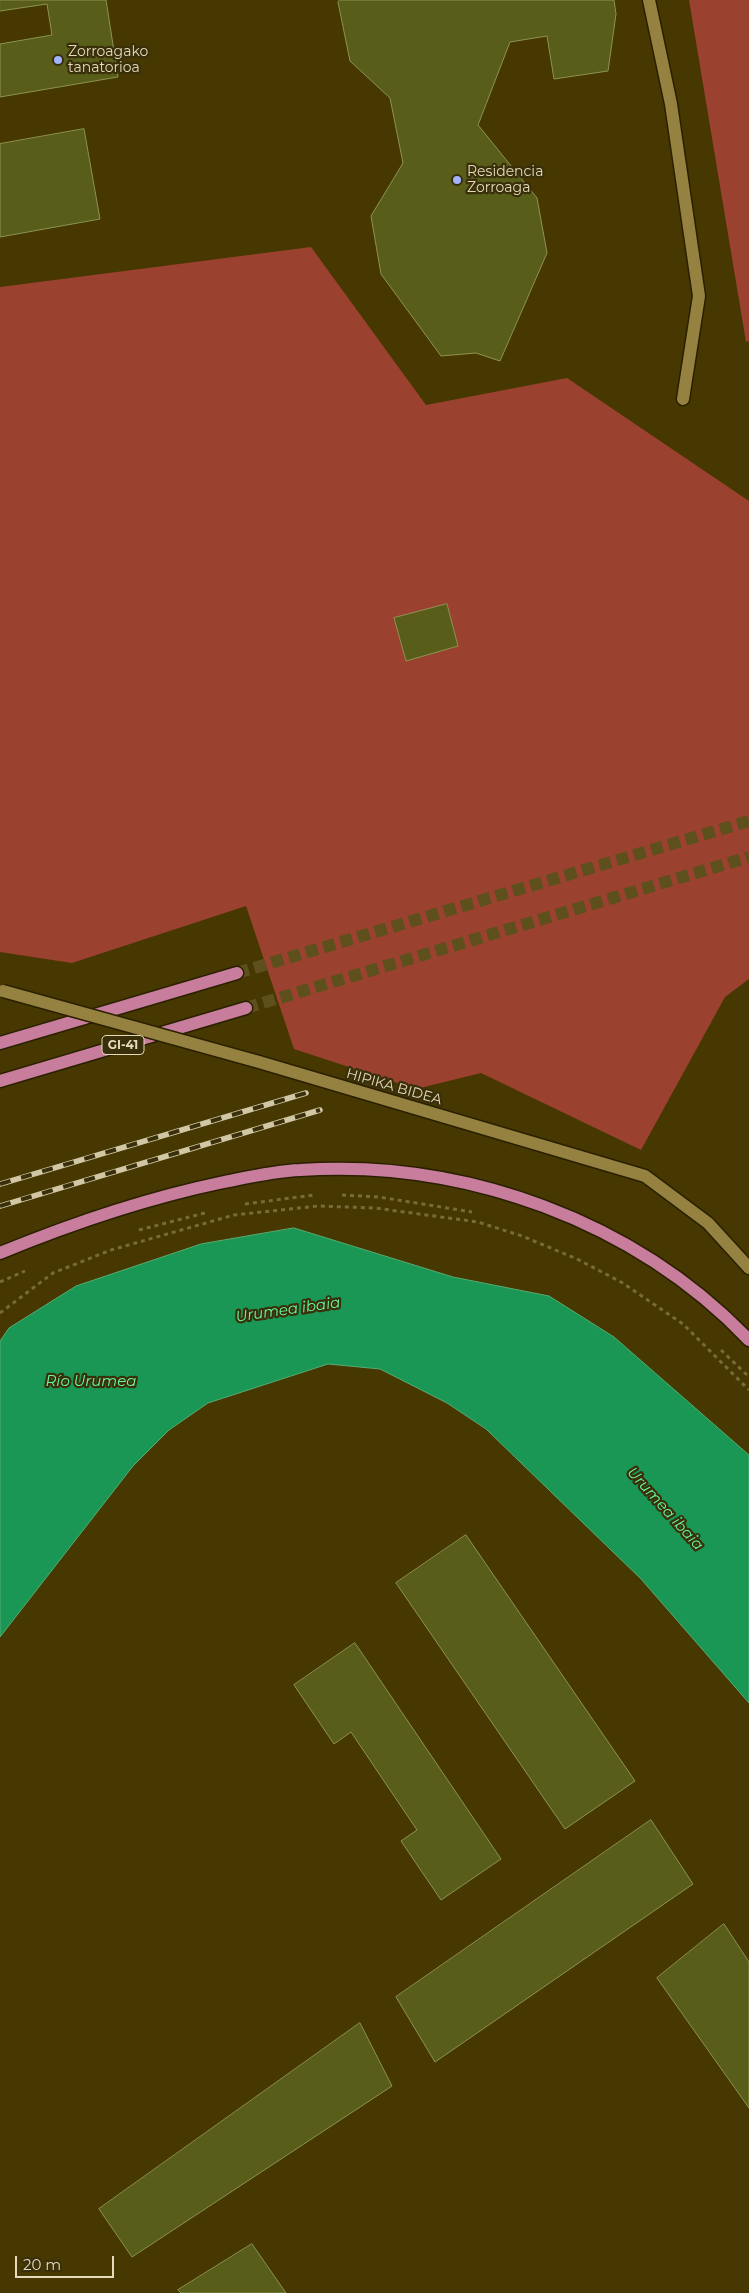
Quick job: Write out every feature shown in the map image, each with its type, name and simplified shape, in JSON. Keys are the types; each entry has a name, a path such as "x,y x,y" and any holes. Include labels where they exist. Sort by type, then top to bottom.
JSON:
{"main road":[{"path":"0,1043 237,973"},
{"name":"GI-41","path":"0,1081 246,1008"},
{"path":"0,1253 113,1210 206,1186 300,1170 347,1169 395,1172 442,1178 495,1190 547,1207 598,1228 645,1255 690,1286 731,1321 749,1340"}],"street":[{"path":"648,0 672,104 699,296 683,399"},
{"name":"HIPIKA BIDEA","path":"1,990 259,1062 645,1176 708,1223 749,1268"}],"path":[{"path":"241,1204 323,1194"},
{"path":"332,1195 380,1197 481,1213"},
{"path":"0,1313 54,1273 111,1250 234,1215 318,1206 375,1208 478,1222 522,1236 577,1259 621,1282 683,1324 749,1390"},
{"path":"138,1231 213,1211"},
{"path":"0,1282 26,1270"},
{"path":"716,1344 749,1378"}],"shaded area":[{"path":"689,0 749,0 749,341 746,342"},
{"path":"311,247 426,405 567,378 749,501 749,979 725,997 641,1150 481,1073 416,1089 294,1049 246,906 72,963 0,952 0,287"}],"water":[{"name":"Río Urumea","path":"294,1228 453,1277 549,1296 614,1337 749,1455 749,1703 641,1579 486,1429 447,1403 380,1369 328,1364 208,1403 169,1430 133,1466 0,1637 0,1341 9,1328 76,1286 201,1244"}],"building":[{"name":"Zorroagako tanatorioa","path":"0,0 106,0 118,77 0,97 0,44 52,35 47,4 0,11"},
{"name":"Residencia Zorroaga","path":"340,0 614,0 616,14 608,71 554,79 547,36 510,42 478,125 537,198 547,253 500,361 476,353 441,356 381,274 371,216 403,163 390,98 350,61 338,2"},
{"path":"84,129 100,219 0,237 0,144"},
{"path":"447,604 458,646 406,661 394,618"},
{"path":"466,1535 635,1781 565,1829 396,1583"},
{"path":"355,1643 501,1859 441,1900 401,1841 417,1830 351,1732 334,1744 294,1685"},
{"path":"651,1820 693,1884 435,2062 396,1997"},
{"path":"724,1924 749,1962 749,2108 657,1978"},
{"path":"360,2023 392,2086 132,2257 99,2209"},
{"path":"252,2244 286,2293 181,2293 178,2290"}],"tunnel":[{"path":"237,973 749,821"},
{"path":"246,1008 749,857"}],"railway":[{"path":"0,1184 306,1093"},
{"path":"0,1206 320,1110"}],"place":[{"name":"Zorroagako tanatorioa","path":"58,60"},
{"name":"Residencia Zorroaga","path":"457,180"}],"water label":[{"name":"Urumea ibaia","path":"288,1310"},
{"name":"Urumea ibaia","path":"665,1509"}]}
